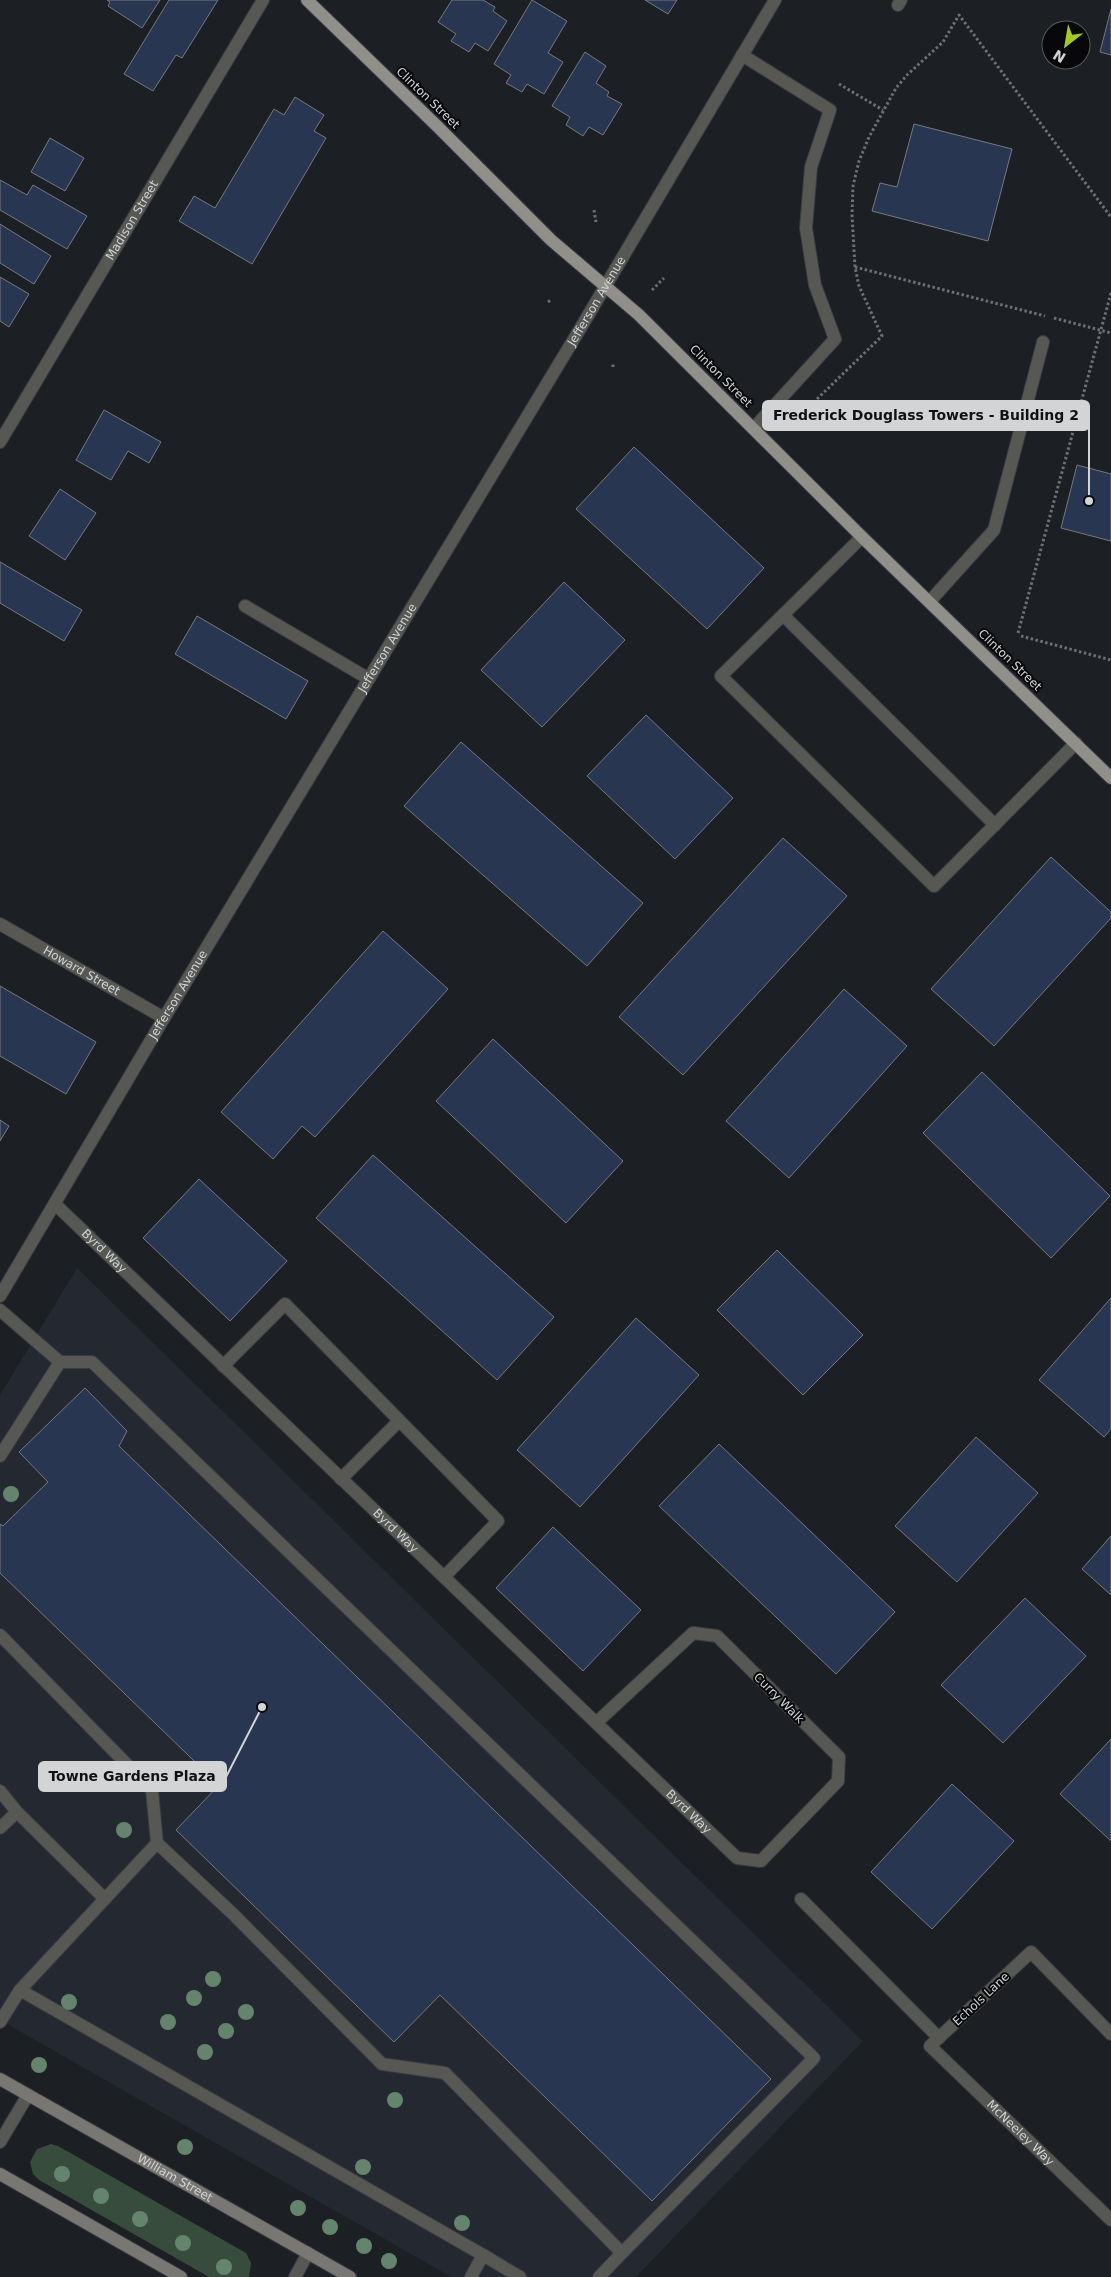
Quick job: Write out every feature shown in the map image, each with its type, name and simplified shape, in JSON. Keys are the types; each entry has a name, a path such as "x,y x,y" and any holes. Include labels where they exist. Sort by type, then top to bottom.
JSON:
{"main road":[{"name":"Clinton Street","path":"307,0 551,240 639,315 862,537 1111,778"},
{"name":"William Street","path":"0,2079 350,2277"},
{"path":"0,2174 182,2277"}],"street":[{"name":"Madison Street","path":"0,442 263,0"},
{"name":"Jefferson Avenue","path":"0,1296 164,1018 775,0"},
{"path":"742,55 830,110 811,167 806,228 815,284 834,339 754,428"},
{"path":"930,601 994,530 1043,342"},
{"path":"862,537 721,676 934,886 1076,743"},
{"path":"245,606 369,679"},
{"path":"783,615 995,825"},
{"name":"Howard Street","path":"0,924 164,1018"},
{"name":"Byrd Way","path":"54,1204 737,1858"},
{"path":"223,1366 285,1304 498,1521 444,1577"},
{"path":"0,1310 60,1362 92,1362 814,2058 599,2277"},
{"path":"0,1456 60,1362"},
{"path":"341,1479 399,1421"},
{"name":"Curry Walk","path":"596,1723 694,1633 717,1636 839,1757 838,1781 761,1860 737,1858"},
{"path":"0,1635 152,1790 157,1843 233,1914 382,2064 444,2073 622,2254"},
{"path":"0,1791 17,1812 104,1899"},
{"path":"0,1828 17,1812"},
{"path":"0,2022 20,1990 157,1843"},
{"name":"McNeeley Way","path":"801,1899 934,2042 1111,2220"},
{"name":"Echols Lane","path":"934,2042 1031,1952 1111,2034"},
{"path":"20,1990 520,2277"},
{"path":"0,2142 28,2095"},
{"path":"295,2277 308,2253"},
{"path":"471,2277 483,2255"}],"path":[{"path":"1111,217 960,15 942,42 896,88 869,137 859,161 853,186 852,215 855,267 1111,333"},
{"path":"594,210 596,222"},
{"path":"652,290 664,278"},
{"path":"1111,293 1020,635 1111,660"}],"shaded area":[{"path":"77,1268 863,2041 636,2277 451,2277 0,2020 0,1395"}],"green space":[{"path":"51,2144 58,2146 246,2253 251,2263 249,2277 209,2277 39,2180 33,2174 30,2162 37,2149"}],"building":[{"path":"107,0 160,0 142,28 108,6 110,2"},
{"path":"169,0 218,0 182,58 176,55 153,91 124,74"},
{"path":"452,0 483,0 495,7 493,11 507,21 488,51 475,43 469,52 451,41 456,34 438,22"},
{"path":"532,0 567,21 548,53 563,62 544,94 527,84 522,92 506,83 511,75 494,64"},
{"path":"645,0 677,0 668,14"},
{"path":"1111,9 1111,55 1100,52"},
{"path":"585,52 606,66 596,83 609,92 607,96 622,104 603,135 589,127 583,136 566,125 570,117 552,106"},
{"path":"295,97 324,115 314,131 326,138 252,264 179,221 194,196 215,208 274,109 284,115"},
{"path":"914,124 1012,149 988,241 872,211 880,183 897,187"},
{"path":"50,138 84,158 65,191 31,172"},
{"path":"0,180 27,195 33,185 87,216 67,249 0,210"},
{"path":"0,224 51,256 34,284 0,263"},
{"path":"0,277 29,294 9,327 0,321"},
{"path":"104,410 161,442 149,463 128,451 111,480 76,460"},
{"path":"634,447 764,568 707,629 576,509"},
{"path":"1077,465 1111,474 1111,541 1061,528"},
{"path":"60,489 96,513 65,560 29,536"},
{"path":"0,562 82,610 64,641 0,603"},
{"path":"564,582 625,640 542,727 481,670"},
{"path":"197,616 308,681 286,719 175,654"},
{"path":"646,715 733,798 675,859 587,776"},
{"path":"461,742 643,903 587,966 404,806"},
{"path":"783,838 847,896 683,1075 619,1017"},
{"path":"1051,857 1111,912 1111,918 994,1046 931,989"},
{"path":"383,931 448,989 315,1137 302,1126 273,1159 221,1112"},
{"path":"0,986 96,1042 66,1094 0,1056"},
{"path":"844,989 907,1046 789,1178 726,1121"},
{"path":"493,1039 623,1161 566,1223 436,1101"},
{"path":"982,1072 1110,1196 1051,1258 923,1133"},
{"path":"0,1120 9,1126 0,1141"},
{"path":"373,1155 554,1317 497,1380 316,1218"},
{"path":"199,1179 287,1261 230,1321 143,1238"},
{"path":"777,1250 863,1335 803,1395 717,1310"},
{"path":"1111,1298 1111,1429 1104,1437 1039,1380"},
{"path":"636,1318 699,1375 580,1507 517,1450"},
{"path":"85,1388 127,1431 119,1446 771,2079 652,2201 440,1995 394,2042 176,1830 219,1785 0,1573 0,1524 3,1526 48,1482 19,1452"},
{"path":"976,1437 1038,1493 957,1582 895,1526"},
{"path":"719,1444 895,1612 836,1674 659,1506"},
{"path":"553,1527 641,1610 583,1671 496,1588"},
{"path":"1111,1536 1111,1595 1082,1569"},
{"path":"1025,1598 1086,1656 1003,1743 941,1685"},
{"path":"1111,1739 1111,1841 1060,1794"},
{"path":"952,1784 1014,1841 932,1929 871,1872"}],"place":[{"name":"Frederick Douglass Towers - Building 2","path":"1089,501"},
{"name":"Towne Gardens Plaza","path":"262,1707"}]}
